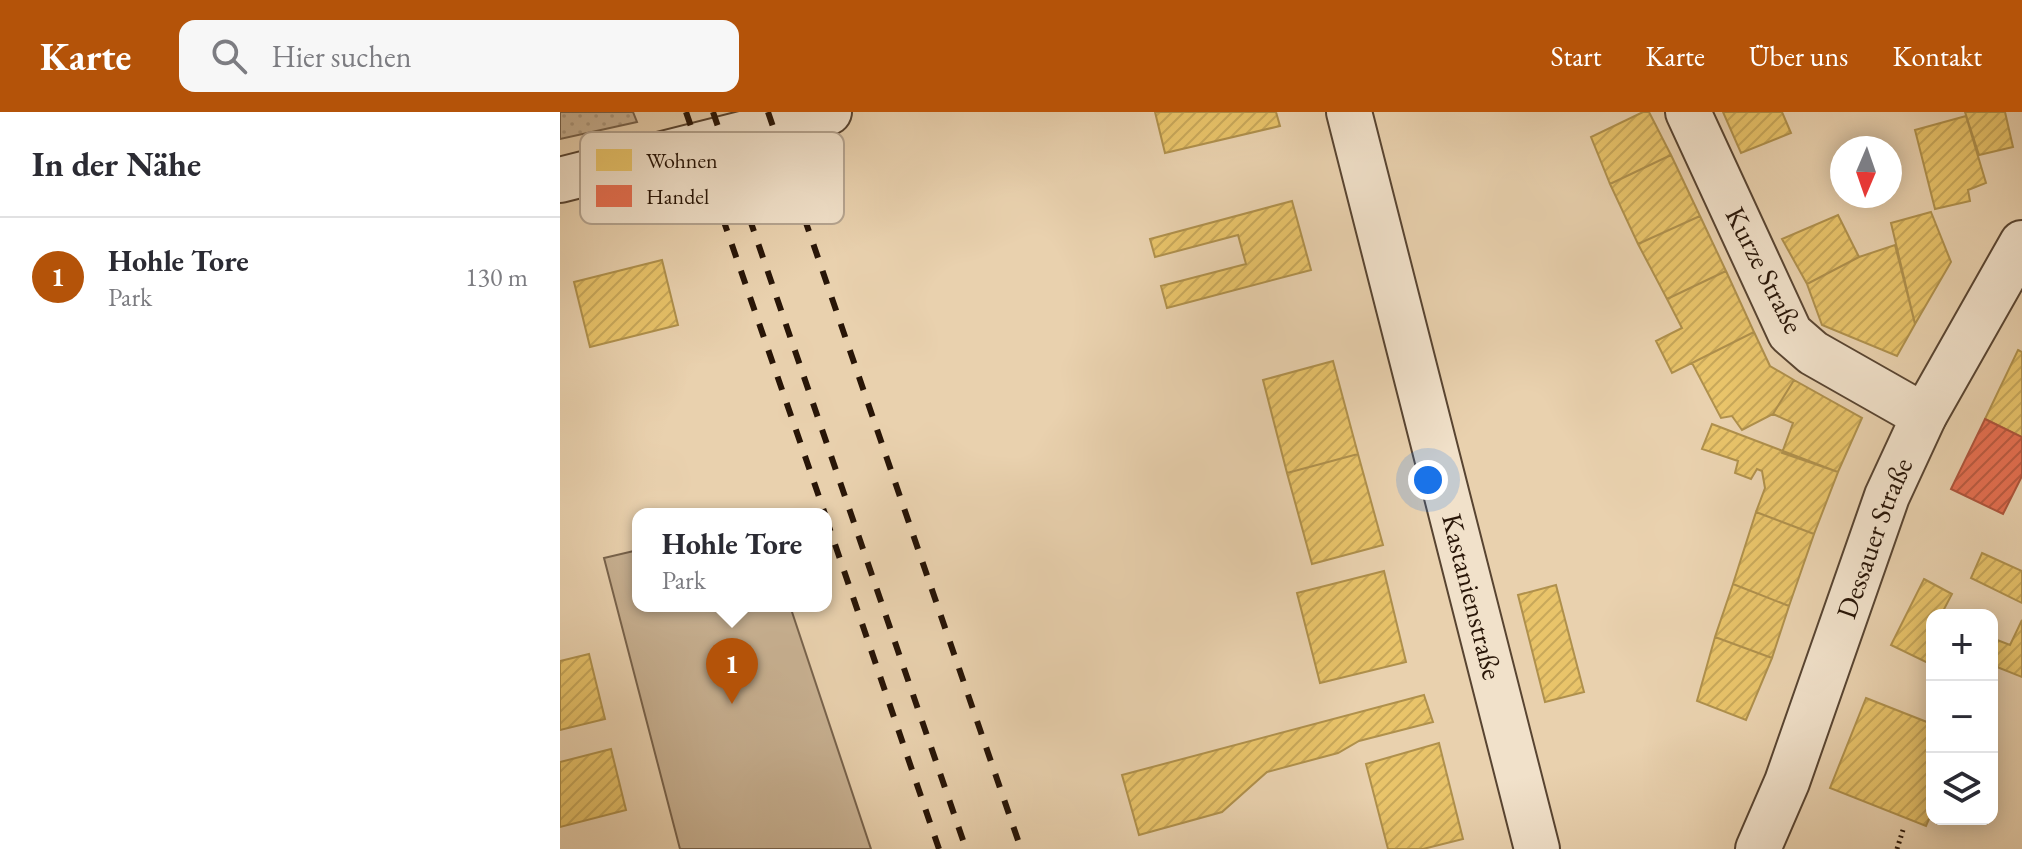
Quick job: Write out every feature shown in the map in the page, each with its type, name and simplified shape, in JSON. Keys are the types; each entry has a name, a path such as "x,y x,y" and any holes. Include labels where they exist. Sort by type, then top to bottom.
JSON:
{"street":[{"path":"750,132 829,112"},
{"name":"Kastanienstraße","path":"1349,112 1537,849"},
{"name":"Kurze Straße","path":"1688,112 1790,333 1813,353 1924,416"},
{"path":"560,180 580,175"},
{"name":"Dessauer Straße","path":"1758,849 1787,782 1887,496 1924,416 2022,243"}],"path":[{"path":"1897,849 1903,830"}],"shaded area":[{"path":"560,112 633,112 637,122 580,132 580,135 560,139"},
{"path":"632,551 632,612 792,612 871,849 680,849 604,558"}],"building: Wohnen":[{"path":"1155,112 1276,112 1280,126 1165,153"},
{"path":"1649,112 1671,155 1610,184 1591,137"},
{"path":"1723,112 1782,112 1791,133 1741,153"},
{"path":"1965,112 2005,112 2013,147 1979,155"},
{"path":"1966,116 1986,183 1968,190 1970,201 1935,209 1915,130"},
{"path":"1671,155 1700,216 1638,244 1610,184"},
{"path":"1292,201 1311,270 1167,308 1161,286 1246,264 1238,235 1155,257 1150,239"},
{"path":"1931,212 1951,262 1915,324 1891,223"},
{"path":"1838,215 1859,257 1807,284 1782,239"},
{"path":"1700,216 1726,271 1667,299 1638,244"},
{"path":"1895,245 1915,324 1897,356 1822,325 1807,284 1859,257"},
{"path":"662,260 678,325 590,347 574,282"},
{"path":"1726,271 1754,332 1672,373 1656,341 1682,328 1667,299"},
{"path":"1754,332 1770,366 1794,380 1773,414 1742,430 1732,416 1721,418 1692,363"},
{"path":"2018,350 2022,352 2022,437 1985,419"},
{"path":"1333,361 1358,454 1287,473 1263,380"},
{"path":"1794,380 1862,418 1838,472 1782,453 1793,423 1773,414"},
{"path":"1712,424 1838,472 1814,534 1756,512 1765,488 1762,471 1757,469 1751,479 1735,473 1738,461 1702,449"},
{"path":"1358,454 1383,545 1312,564 1287,473"},
{"path":"1756,512 1814,534 1789,606 1733,584"},
{"path":"1982,553 2022,571 2022,603 1971,578"},
{"path":"1384,571 1406,662 1320,683 1297,593"},
{"path":"1924,579 1952,594 1944,609 1926,609 1926,662 1891,645"},
{"path":"1733,584 1789,606 1772,658 1715,637"},
{"path":"1556,585 1584,692 1545,702 1518,595"},
{"path":"2022,620 2022,677 1998,667 1998,640 2010,645"},
{"path":"1715,637 1772,658 1746,720 1697,701"},
{"path":"589,654 605,719 560,730 560,661"},
{"path":"1424,695 1433,722 1359,741 1338,753 1267,772 1222,812 1139,835 1122,775"},
{"path":"1866,698 1926,722 1926,826 1830,788"},
{"path":"1439,743 1463,839 1423,849 1388,849 1366,764"},
{"path":"611,749 626,810 560,827 560,762"}],"building: Handel":[{"path":"1985,419 2022,437 2022,476 2003,514 1951,489"}],"railway":[{"path":"686,112 693,132"},
{"path":"713,112 720,132"},
{"path":"768,112 775,132"},
{"path":"725,224 823,508"},
{"path":"751,224 966,849"},
{"path":"806,224 1021,849"},
{"path":"832,536 939,849"}],"place":[{"name":"Hohle Tore","path":"732,704"}]}
